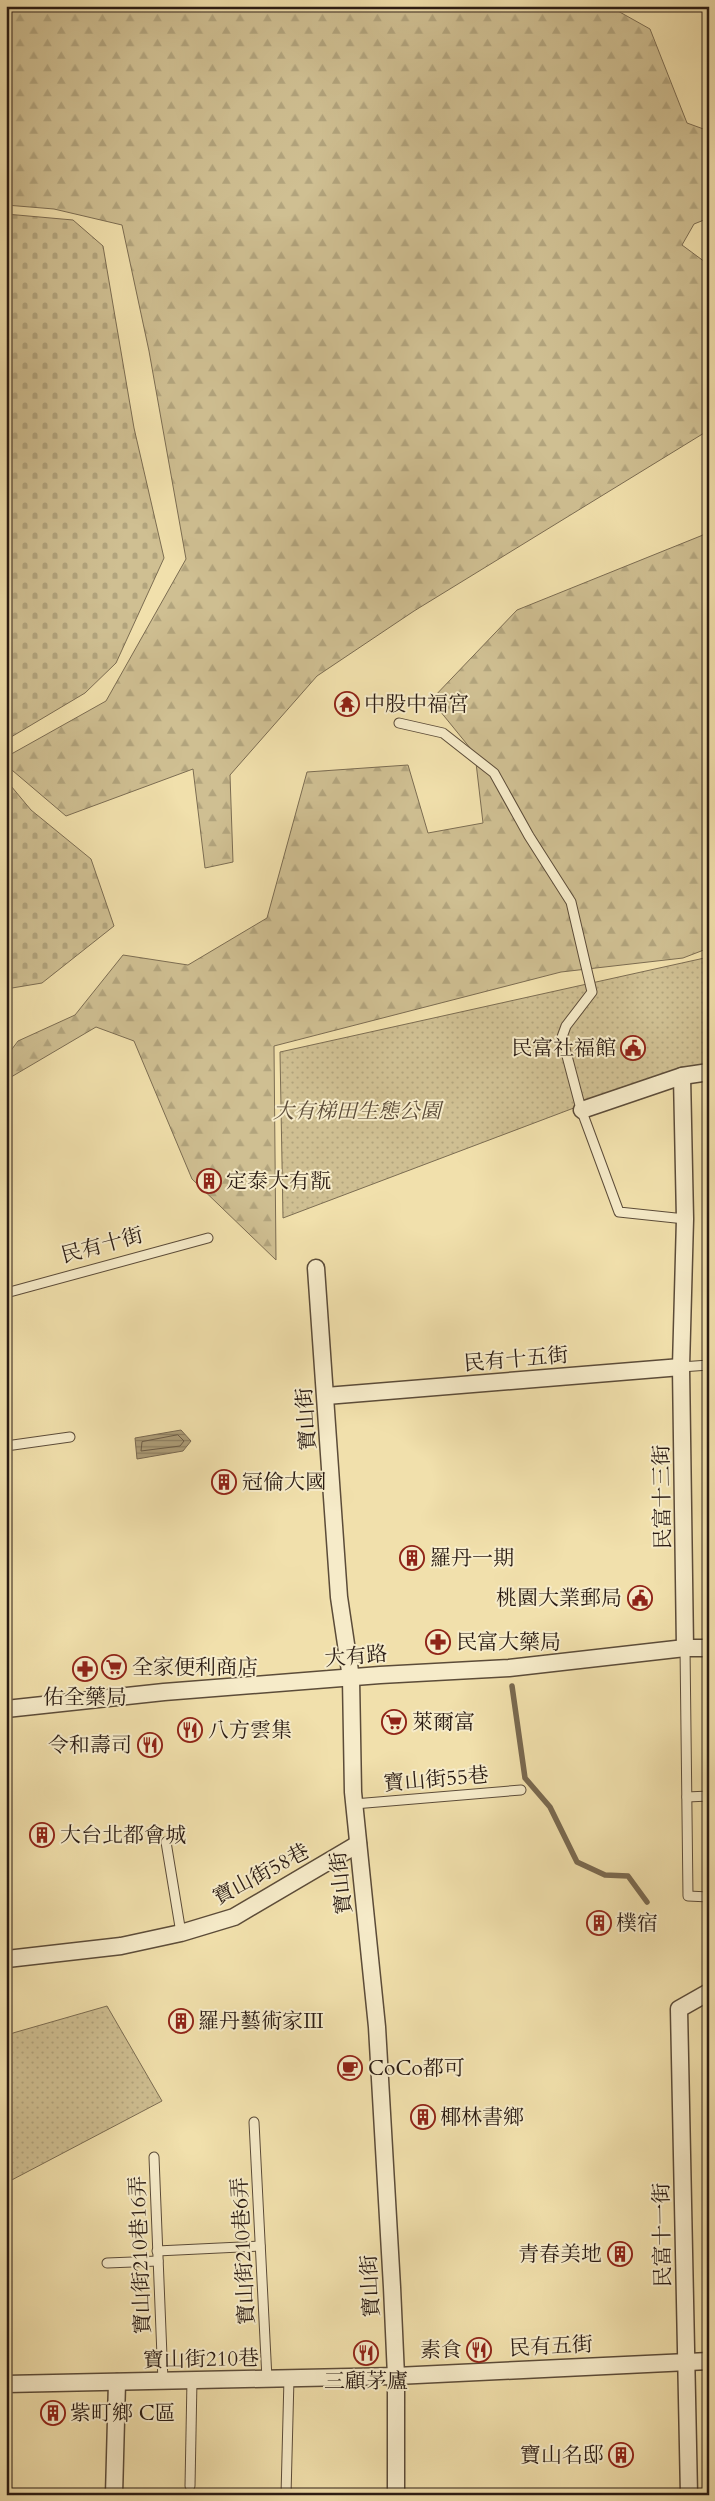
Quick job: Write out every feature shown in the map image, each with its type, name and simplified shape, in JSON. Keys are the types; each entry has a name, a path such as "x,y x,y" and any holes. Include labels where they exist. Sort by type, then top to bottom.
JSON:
{"street":[{"path":"582,1110 682,1076 709,1072"},
{"name":"民富十三街","path":"682,1076 685,1220 681,1367 685,1648"},
{"name":"寶山街","path":"316,1268 339,1597 351,1678 354,1804 377,2027 396,2376 396,2495"},
{"name":"民有十五街","path":"326,1396 681,1367"},
{"name":"大有路","path":"6,1709 164,1692 509,1668 685,1648 709,1648"},
{"name":"寶山街58巷","path":"7,1956 121,1946 181,1933 234,1916 358,1844"},
{"name":"民富十一街","path":"689,2495 679,2009 709,1992"},
{"name":"民有五街","path":"396,2376 709,2361"},
{"name":"寶山街210巷","path":"6,2384 396,2376"},
{"path":"114,2495 117,2382"}],"lane":[{"path":"399,723 443,733 494,773 529,836 571,902 592,992 566,1026 562,1037 582,1110 619,1212 685,1220"},
{"name":"民有十街","path":"6,1294 208,1238"},
{"name":"民有十五街","path":"681,1367 709,1365"},
{"path":"6,1446 70,1437"},
{"name":"民富十三街","path":"685,1648 688,1896 709,1897"},
{"name":"寶山街55巷","path":"354,1804 521,1790"},
{"path":"687,1796 709,1796"},
{"path":"166,1842 181,1933"},
{"name":"寶山街210巷6弄","path":"254,2122 266,2379"},
{"name":"寶山街210巷16弄","path":"154,2157 163,2381"},
{"path":"157,2250 260,2246"},
{"path":"107,2263 158,2261"},
{"path":"286,2495 289,2378"},
{"path":"190,2486 192,2380"}],"green space":[{"path":"6,6 609,6 650,29 687,123 709,131 709,218 694,224 682,245 709,265 709,430 414,611 317,676 230,775 233,862 205,868 193,769 66,816 6,765 6,757 106,701 186,559 149,351 122,225 54,209 6,205"},
{"path":"6,214 73,220 103,246 134,428 164,558 116,663 85,693 6,740"},
{"path":"709,524 709,948 683,958 561,972 274,1046 276,1260 192,1179 134,1041 96,1027 6,1080 6,1057 18,1041 75,1015 123,955 188,965 267,918 307,772 408,765 428,833 483,823 475,754 431,700 517,610 703,535"},
{"path":"6,780 31,810 91,859 114,926 42,983 6,989"},
{"name":"大有梯田生態公園","path":"709,957 709,1064 669,1072 283,1218 280,1052"},
{"path":"107,2006 162,2101 6,2183 6,2035"}],"water":[{"path":"181,1430 191,1441 183,1451 137,1459 135,1438"}],"waterway":[{"path":"512,1686 525,1778 550,1807 577,1862 605,1875 628,1876 647,1902"}],"place":[{"name":"中股中福宮","path":"347,704"},
{"name":"民富社福館","path":"633,1048"},
{"name":"定泰大有翫","path":"209,1181"},
{"name":"冠倫大國","path":"224,1482"},
{"name":"羅丹一期","path":"412,1558"},
{"name":"桃園大業郵局","path":"640,1598"},
{"name":"民富大藥局","path":"438,1642"},
{"name":"全家便利商店","path":"114,1667"},
{"name":"佑全藥局","path":"85,1669"},
{"name":"萊爾富","path":"394,1722"},
{"name":"八方雲集","path":"190,1730"},
{"name":"令和壽司","path":"150,1745"},
{"name":"大台北都會城","path":"42,1835"},
{"name":"樸宿","path":"599,1923"},
{"name":"羅丹藝術家Ⅲ","path":"181,2021"},
{"name":"CoCo都可","path":"350,2068"},
{"name":"椰林書鄉","path":"423,2117"},
{"name":"青春美地","path":"620,2254"},
{"name":"素食","path":"479,2350"},
{"name":"三顧茅廬","path":"366,2353"},
{"name":"紫町鄉 C區","path":"53,2413"},
{"name":"寶山名邸","path":"621,2455"}]}
